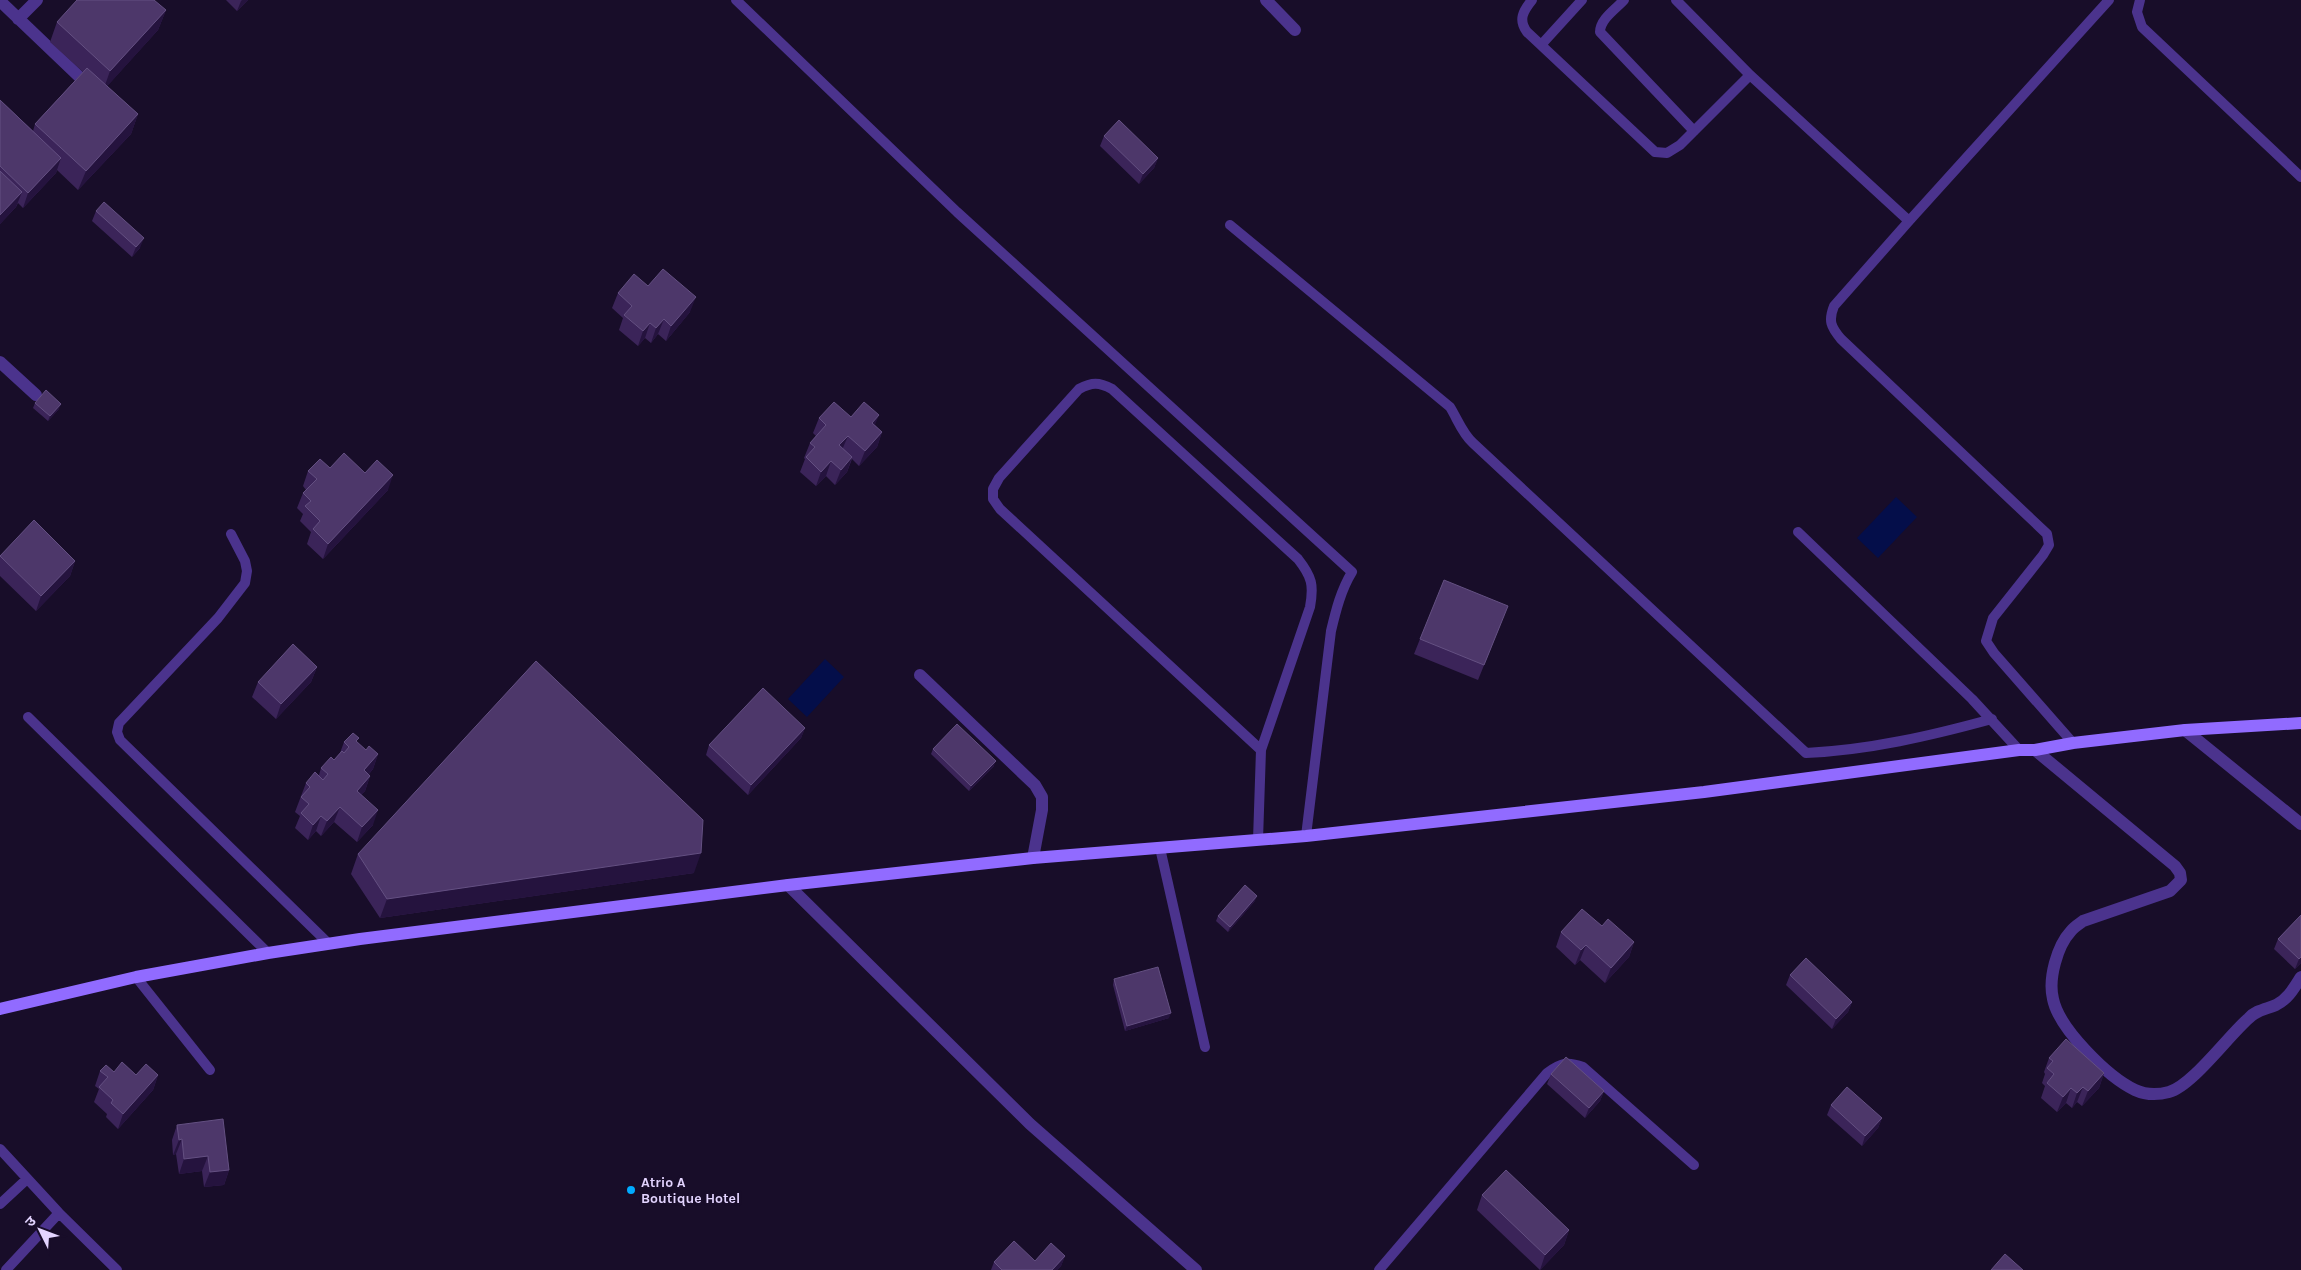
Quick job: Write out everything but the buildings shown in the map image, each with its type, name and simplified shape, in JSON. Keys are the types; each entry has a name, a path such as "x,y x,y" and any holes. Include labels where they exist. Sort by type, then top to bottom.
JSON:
{"main road":[{"path":"0,1009 136,977 328,943 788,885 1033,858 1306,836 1704,792 2185,730 2301,724"}],"street":[{"path":"18,18 38,0"},
{"path":"1266,0 1296,30"},
{"path":"0,1 97,94"},
{"path":"0,362 36,395"},
{"path":"920,676 1036,785 1042,797 1042,810 1033,858"},
{"path":"2185,730 2301,824"},
{"path":"2036,750 2180,873 2181,880 2170,891 2083,921 2071,930 2059,954 2052,989 2057,1011 2080,1043 2115,1077 2136,1090 2147,1094 2170,1092 2184,1084 2250,1016 2283,1000 2301,977"},
{"path":"788,885 1030,1124 1196,1270"}],"lane":[{"path":"736,0 957,212 1352,572 1338,605 1331,631 1306,836"},
{"path":"1532,0 1521,18 1522,24 1541,45 1655,152 1667,153 1680,145 1750,75"},
{"path":"1541,45 1582,0"},
{"path":"1624,0 1600,26 1600,32 1694,131"},
{"path":"1676,0 1750,75 1909,221"},
{"path":"2073,743 1994,653 1986,640 1993,618 2049,545 2047,534 1841,338 1831,326 1830,316 1834,306 1909,221 2109,0"},
{"path":"2140,0 2137,12 2142,27 2301,177"},
{"path":"1230,225 1450,407 1458,420 1463,434 1806,753 1834,752 1922,738 1992,719"},
{"path":"1258,840 1261,750 1310,607 1313,589 1309,572 1298,559 1112,389 1102,384 1090,383 1078,389 999,478 993,489 992,500 1090,594 1261,750"},
{"path":"1798,532 1992,719 2019,750"},
{"path":"231,534 245,561 248,571 246,583 218,618 119,723 117,732 120,740 328,943"},
{"path":"28,717 268,953"},
{"path":"1160,848 1205,1047"},
{"path":"136,977 210,1070"},
{"path":"1379,1270 1547,1073 1559,1064 1569,1062 1583,1067 1694,1165"},
{"path":"0,1149 59,1214 117,1270"},
{"path":"0,1204 27,1179"},
{"path":"6,1270 59,1214"}],"shaded area":[{"path":"1896,497 1917,517 1878,558 1857,538"},
{"path":"825,659 844,677 807,717 788,699"}],"place":[{"name":"Atrio A Boutique Hotel","path":"631,1190"}]}
